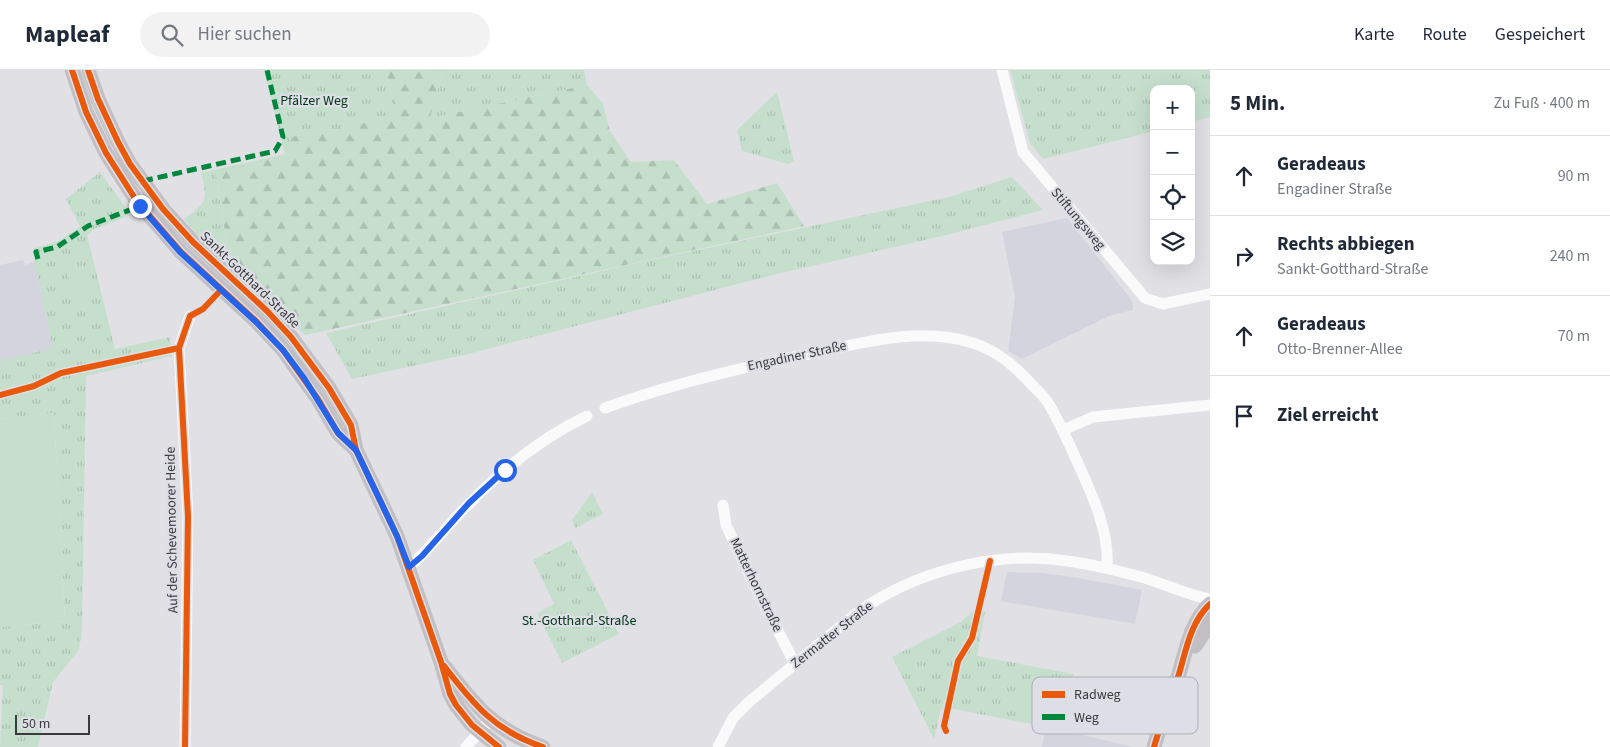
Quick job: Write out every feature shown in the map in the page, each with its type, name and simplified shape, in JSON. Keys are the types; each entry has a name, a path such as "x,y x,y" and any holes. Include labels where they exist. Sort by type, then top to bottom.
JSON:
{"street":[{"name":"Sankt-Gotthard-Straße","path":"72,70 86,112 106,152 136,200 165,235 283,350 318,399 338,433 356,450"},
{"name":"Sankt-Gotthard-Straße","path":"88,70 98,99 118,142 130,164 163,209 193,242 268,311 292,337 329,388 351,425 356,450 397,536 442,662 446,681 456,705 472,725 499,747"},
{"name":"Stiftungsweg","path":"1002,70 1023,152 1146,298 1163,304 1210,294"},
{"name":"Auf der Schevemoorer Heide","path":"185,747 188,516 179,348 190,316"},
{"name":"Engadiner Straße","path":"605,408 676,384 746,367 877,340 913,335 940,336 973,343 1013,364 1050,404 1086,482 1102,524 1108,551 1107,568"},
{"path":"1062,430 1093,417 1210,405"},
{"path":"409,567 422,556 469,503 505,470 561,429 587,416"},
{"name":"Matterhornstraße","path":"723,505 726,525 795,664"},
{"name":"Zermatter Straße","path":"718,747 733,718 749,702 853,615 916,580 959,567 1005,558 1035,557 1066,560 1145,578 1210,599"},
{"path":"1178,677 1186,646 1203,612 1210,604"},
{"path":"1179,673 1210,623"},
{"name":"Sankt-Gotthard-Straße","path":"442,662 462,689 491,720 524,741 542,747"},
{"path":"466,747 491,720"},
{"path":"1154,747 1158,734"}],"shaded area":[{"path":"1067,218 1133,302 1133,310 1111,315 1022,359 1008,351 1015,297 1002,232"},
{"path":"23,260 25,265 34,262 53,348 0,361 0,265"},
{"path":"1007,572 1041,573 1073,577 1142,590 1135,624 1001,601"},
{"path":"1044,734 1079,734 1133,747 1042,747"}],"green space":[{"name":"Pfälzer Weg","path":"264,70 386,70 397,117 291,137 294,154 216,173 230,265 199,237 184,219 197,209 204,200 205,189 201,173 285,154"},
{"path":"386,70 443,70 430,118 587,85 603,104 610,131 631,162 674,160 707,204 777,183 804,226 305,335 230,265 216,172 294,154 290,137 397,117"},
{"path":"443,70 584,70 587,85 430,118"},
{"path":"1010,70 1210,70 1210,117 1195,121 1195,85 1150,85 1150,132 1043,159 1030,143"},
{"path":"777,92 794,161 788,164 742,151 737,130"},
{"path":"100,172 131,215 94,229 87,235 115,349 170,337 172,356 86,376 82,629 79,650 53,682 38,747 0,747 3,685 0,685 0,627 65,621 54,413 0,419 0,361 53,348 34,262 33,249 58,241 80,227 66,199"},
{"path":"1012,177 1043,210 942,236 777,274 464,355 352,379 326,333 646,261 949,197"},
{"path":"86,266 94,295 74,300 67,271"},
{"path":"54,413 65,621 0,627 0,419"},
{"path":"592,492 603,514 575,528 572,520"},
{"name":"St.-Gotthard-Straße","path":"571,540 619,634 562,663 537,613 554,604 533,560"},
{"path":"974,610 985,611 977,656 1074,674 1073,677 1032,677 1032,724 954,709 941,709 934,739 892,657 961,622"},
{"path":"1021,693 1032,695 1032,723 1016,720"}],"tram line":[{"path":"81,70 100,118 112,141 125,164 154,206 200,257 283,337 325,393 361,454 391,515 416,579 440,653 462,698 478,717 497,734 522,747"}],"marked path":[{"path":"143,181 275,151 283,137 267,70"},
{"path":"38,259 36,252 57,247 88,226 140,206"}],"cycle path":[{"path":"72,70 86,112 106,153 136,200 181,252 256,321 283,350 318,399 338,433 356,450"},
{"path":"88,70 98,99 118,142 130,164 163,209 193,242 267,311 291,337 329,388 351,425 356,450 397,536 441,662 450,694 472,725 499,747"},
{"path":"185,747 188,516 179,348 190,316 203,309 221,290"},
{"path":"0,395 34,386 61,373 179,348"},
{"path":"946,731 944,726 958,661 972,638 990,561"},
{"path":"1178,677 1190,636 1198,619 1210,604"},
{"path":"444,666 465,693 498,725 526,741 543,747"},
{"path":"1154,747 1158,734"}],"route":[{"path":"140,206 180,252 256,322 283,350 304,378 338,433 356,450 397,536 409,567 422,556 469,503 505,470"}]}
